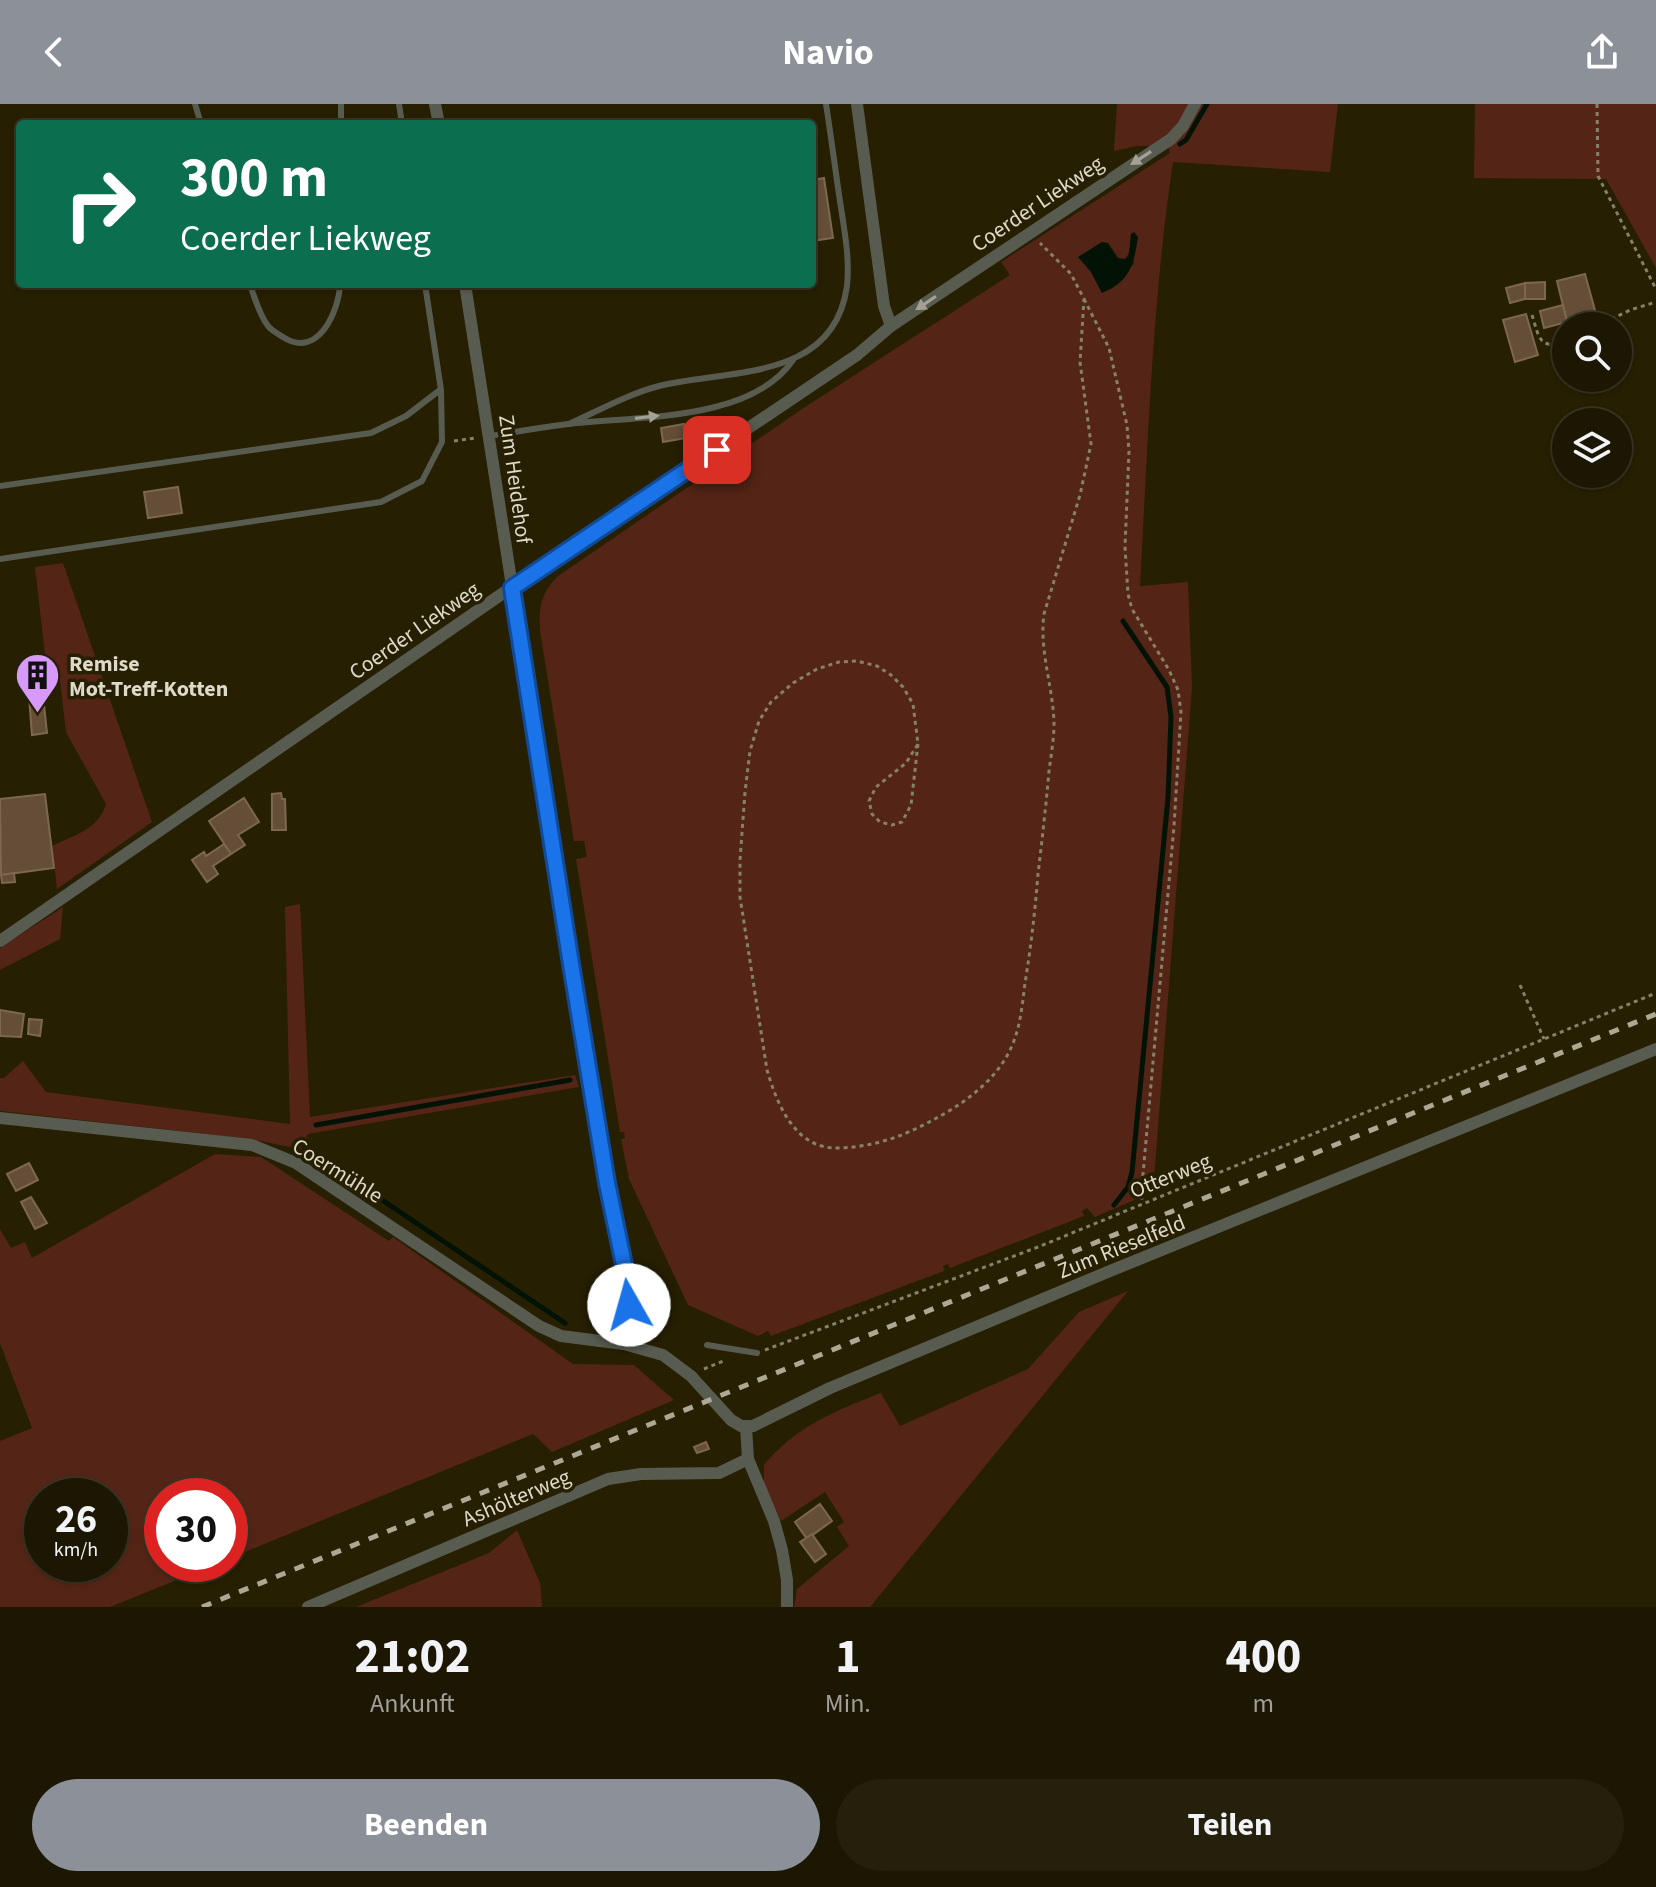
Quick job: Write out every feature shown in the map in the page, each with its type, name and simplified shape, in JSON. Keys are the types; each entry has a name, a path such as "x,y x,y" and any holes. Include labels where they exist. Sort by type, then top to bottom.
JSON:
{"street":[{"path":"857,104 884,306 891,326"},
{"name":"Coerder Liekweg","path":"0,941 857,355 891,326 1171,139 1183,126 1195,104"},
{"name":"Zum Heidehof","path":"466,288 607,1183 627,1279 629,1305 624,1344"},
{"name":"Zum Rieselfeld","path":"746,1427 761,1423 830,1388 1110,1271 1656,1049"},
{"name":"Coermühle","path":"0,1118 252,1145 296,1163 539,1326 561,1336 624,1344"},
{"path":"624,1344 663,1355 711,1395 726,1416 737,1425 746,1427 748,1459 774,1521 782,1550 787,1607"},
{"name":"Ashölterweg","path":"308,1607 608,1479 641,1474 719,1473 748,1459"}],"lane":[{"path":"569,424 643,391 664,385 762,371 794,358 819,342 838,317 847,287 847,249 826,104"},
{"path":"252,288 268,327 291,342 310,341 325,331 336,313 339,288"},
{"path":"0,559 381,502 422,481 442,442 441,390 426,288"},
{"path":"490,436 569,424 647,418 718,406 760,389 784,374 794,358"},
{"path":"0,486 371,433 406,416 441,390"},
{"path":"707,1345 757,1353"}],"path":[{"path":"1597,104 1598,176 1656,289"},
{"path":"1031,231 1071,274 1109,348 1127,425 1129,451 1125,547 1128,594 1132,609 1178,690 1181,712 1173,841 1141,1197 1144,1203"},
{"path":"918,744 906,763 876,787 869,801 872,814 880,822 892,825 902,822 911,805 918,744 917,723 913,704 903,687 877,666 857,661 839,662 817,669 793,683 771,702 759,721 750,751 740,897 767,1070 785,1117 798,1133 814,1143 834,1149 865,1146 898,1137 947,1113 987,1081 1008,1055 1019,1025 1031,943 1054,725 1042,630 1091,444 1080,362 1084,299"},
{"path":"1626,312 1656,302"},
{"path":"1532,315 1540,339 1552,346"},
{"path":"442,442 490,436"},
{"path":"1520,985 1544,1039"},
{"name":"Otterweg","path":"757,1353 844,1322 1144,1203 1656,993"},
{"path":"691,1376 726,1360"}],"shaded area":[{"path":"1117,104 1338,104 1330,172 1173,162 1155,321 1140,586 1188,582 1192,687 1153,1192 1095,1217 1087,1208 1082,1211 1084,1216 950,1268 948,1264 943,1266 944,1271 771,1336 768,1331 758,1336 688,1305 629,1179 621,1139 625,1138 624,1132 620,1132 576,859 587,857 584,841 574,841 540,631 542,602 547,589 558,576 805,407 1010,275 1001,262 1170,153 1168,146 1137,146 1114,151","holes":["1131,234 1134,264 1102,293 1091,272 1108,243 1121,261 1125,259 1130,249"]},
{"path":"1475,104 1656,104 1656,268 1606,179 1474,178"},
{"path":"1134,232 1138,237 1129,271 1119,283 1102,293 1091,272 1078,257 1102,242 1108,243 1117,258 1126,259"},
{"path":"63,563 152,822 57,889 52,846 91,826 103,813 106,804 66,732 60,681 52,679 47,672 35,567"},
{"path":"300,904 310,1117 575,1075 579,1087 308,1134 300,1149 250,1139 0,1111 0,1078 23,1061 46,1092 290,1124 285,907"},
{"path":"63,907 60,939 0,970 0,948"},
{"path":"215,1154 261,1157 389,1241 393,1237 573,1364 634,1365 674,1400 552,1452 533,1434 248,1551 248,1478 144,1478 144,1582 172,1582 110,1607 0,1607 0,1441 32,1428 0,1343 0,1229 11,1248 25,1242 32,1258"},
{"path":"1128,1291 870,1607 794,1607 797,1589 849,1546 837,1527 844,1522 825,1492 781,1521 764,1484 764,1465 776,1451 817,1421 881,1393 900,1426 1028,1369 1079,1312"},
{"path":"517,1530 540,1583 542,1607 356,1607 489,1553"}],"building":[{"path":"824,178 833,238 816,240 816,179"},
{"path":"1585,274 1595,312 1565,312 1557,281"},
{"path":"1545,282 1545,299 1525,299 1525,283"},
{"path":"1525,283 1525,299 1510,303 1506,288"},
{"path":"1563,305 1565,312 1552,312 1552,326 1544,328 1540,311"},
{"path":"1526,314 1538,355 1515,362 1503,320"},
{"path":"684,424 686,438 663,442 661,428"},
{"path":"178,487 182,513 148,518 144,492"},
{"name":"Remise Mot-Treff-Kotten","path":"43,695 47,733 32,735 29,697"},
{"path":"281,793 282,799 285,799 286,830 272,830 272,794"},
{"path":"45,794 54,868 1,875 0,799"},
{"path":"244,798 259,822 238,835 245,845 231,854 209,821"},
{"path":"224,844 231,854 213,866 218,874 207,882 192,860 204,852 206,856"},
{"path":"14,873 15,882 2,883 1,875"},
{"path":"0,1010 24,1014 21,1037 0,1036"},
{"path":"29,1019 42,1020 40,1036 28,1034"},
{"path":"29,1163 38,1180 16,1191 7,1174"},
{"path":"31,1197 47,1223 35,1229 21,1202"},
{"path":"706,1442 709,1449 697,1453 694,1447"},
{"path":"820,1504 832,1521 807,1539 795,1522"},
{"path":"812,1534 826,1554 815,1562 800,1542"}],"waterway":[{"path":"1180,144 1186,140 1207,104"},
{"path":"1114,1205 1128,1187 1132,1172 1168,798 1171,717 1167,687 1123,621"},
{"path":"316,1125 570,1080"},
{"path":"321,1159 565,1323"}],"railway":[{"path":"202,1607 1656,1014"}],"place":[{"name":"Remise Mot-Treff-Kotten","path":"38,715"}],"route":[{"path":"629,1305 512,588 717,450"}]}
